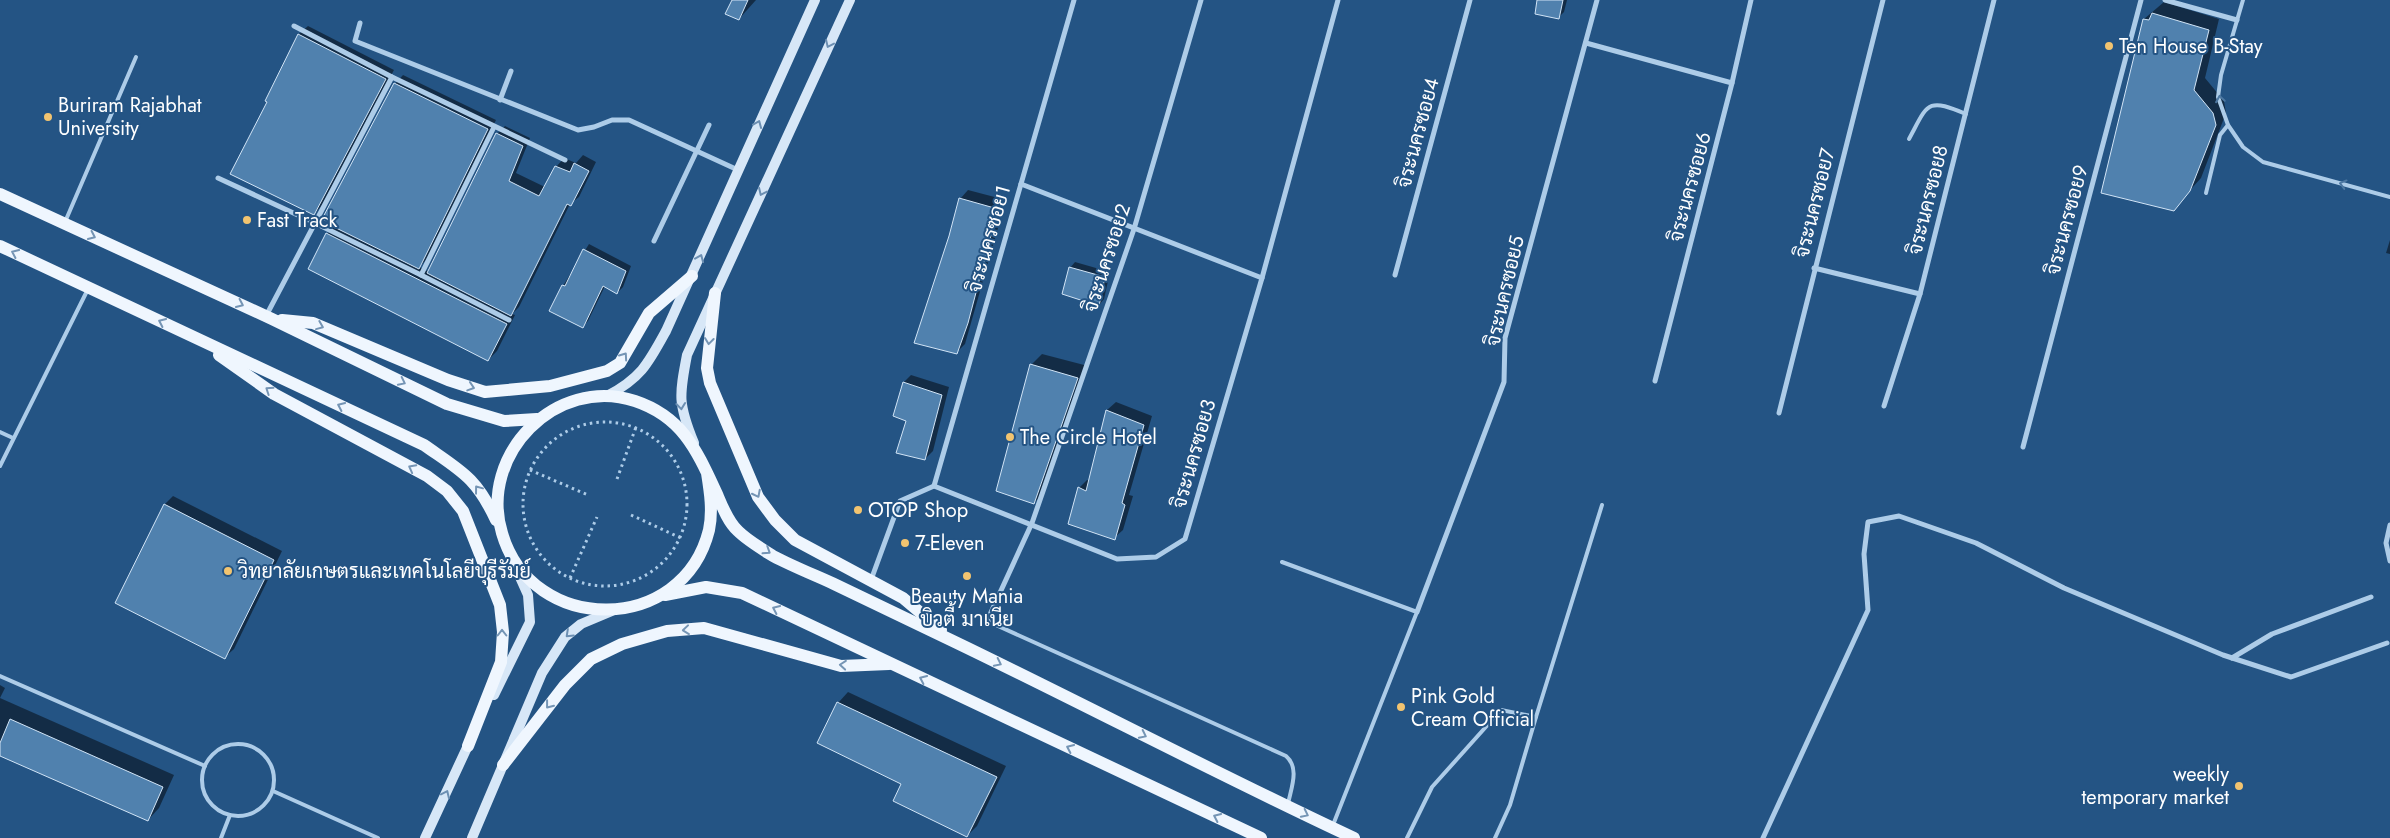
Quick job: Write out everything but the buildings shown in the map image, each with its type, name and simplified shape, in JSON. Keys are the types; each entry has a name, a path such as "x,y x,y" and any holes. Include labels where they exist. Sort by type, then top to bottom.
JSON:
{"main road":[{"path":"607,396 628,385 646,367 666,331 814,0"},
{"path":"850,0 687,355 680,388 681,412 723,508 738,531 772,555 954,641 1354,838"},
{"path":"0,194 269,317 447,404 504,421 537,419"},
{"path":"0,246 424,445 466,474 486,498 528,595 530,622 468,746 425,838"},
{"path":"269,317 313,323 448,380 485,392 550,386 607,371 620,363 649,313 692,276"},
{"path":"715,293 707,368 708,375 758,497 775,520 795,540 903,598 954,641"},
{"path":"191,335 274,394 427,476 447,491 463,511 500,605 503,632 501,662 468,746"},
{"path":"501,532 497,501 502,470 516,442 537,419 570,402 607,396 633,400 657,410 678,426 695,447"},
{"path":"658,597 680,580 698,557 702,548 709,530 712,502 707,473"},
{"path":"510,553 528,578 552,597 581,608 612,611"},
{"path":"472,838 542,673 565,637 580,624 612,611 635,607 658,597 706,587 742,594 1261,838"},
{"path":"503,765 565,685 591,659 622,644 667,631 704,628 841,666 892,664"}],"street":[{"name":"จิระนครซอย1","path":"934,486 1074,0"},
{"name":"จิระนครซอย2","path":"987,621 1032,523 1134,229 1201,0"},
{"name":"จิระนครซอย3","path":"934,486 1032,523 1117,559 1156,557 1185,539 1262,278 1338,0"},
{"name":"จิระนครซอย4","path":"1394,275 1470,0"},
{"name":"จิระนครซอย5","path":"1417,612 1504,382 1505,338 1597,0"},
{"name":"จิระนครซอย6","path":"1655,381 1732,83 1751,0"},
{"name":"จิระนครซอย7","path":"1779,413 1883,0"},
{"name":"จิระนครซอย8","path":"1884,406 1920,294 1994,0"},
{"name":"จิระนครซอย9","path":"2023,447 2141,0"},
{"path":"2165,0 2237,20"},
{"path":"360,23 355,41 500,100 578,130 594,127 612,120 629,120 738,170"},
{"path":"294,26 392,77 565,160"},
{"path":"1586,43 1732,83"},
{"path":"500,100 511,72"},
{"path":"269,317 315,223 392,77"},
{"path":"654,241 709,125"},
{"path":"421,275 494,127"},
{"path":"218,178 315,223 509,320"},
{"path":"1021,184 1262,278"},
{"path":"1814,268 1920,294"},
{"path":"871,580 900,501 934,486"},
{"path":"1763,838 1868,610 1864,554 1868,522 1899,516 1976,543 2064,588 2232,658 2291,677 2388,643"},
{"path":"2390,525 2386,543 2390,561"},
{"path":"2232,658 2272,634 2371,596"}],"lane":[{"path":"2243,0 2221,75 2218,96 2228,125 2243,147 2263,162 2390,197"},
{"path":"64,224 136,57"},
{"path":"1909,139 1924,112 1935,104 1942,104 1966,114"},
{"path":"2206,193 2220,135 2228,125"},
{"path":"0,466 89,287"},
{"path":"0,432 13,438"},
{"path":"1495,838 1510,805 1602,505"},
{"path":"1282,562 1417,612 1332,828"},
{"path":"987,621 1286,756 1293,762 1294,770 1288,806"},
{"path":"0,676 205,766"},
{"path":"1407,838 1432,787 1501,710 1536,717"},
{"path":"232,744 243,744 255,748 266,757 272,768 274,779 273,791 260,809 249,814 230,815 218,810 204,793 202,779 205,766 210,757 220,749 232,744"},
{"path":"273,791 378,838"},
{"path":"221,838 230,815"}],"path":[{"path":"611,421 636,427 659,441 676,461 686,486 688,512 681,538 667,560 646,576 621,585 595,586 570,578 547,561 538,551 528,532 523,504 524,490 530,470 543,448 563,432 586,423 611,421"},
{"path":"617,479 636,427"},
{"path":"530,470 588,495"},
{"path":"632,515 681,538"},
{"path":"570,578 597,517"}],"place":[{"name":"Ten House B-Stay","path":"2109,46"},
{"name":"Buriram Rajabhat University","path":"48,117"},
{"name":"Fast Track","path":"247,220"},
{"name":"The Circle Hotel","path":"1010,437"},
{"name":"OTOP Shop","path":"858,510"},
{"name":"7-Eleven","path":"905,543"},
{"name":"วิทยาลัยเกษตรและเทคโนโลยีบุรีรัมย์","path":"228,571"},
{"name":"Beauty Mania บิวตี้ มาเนีย","path":"967,576"},
{"name":"Pink Gold Cream Official","path":"1401,707"},
{"name":"weekly temporary market","path":"2239,786"}]}
